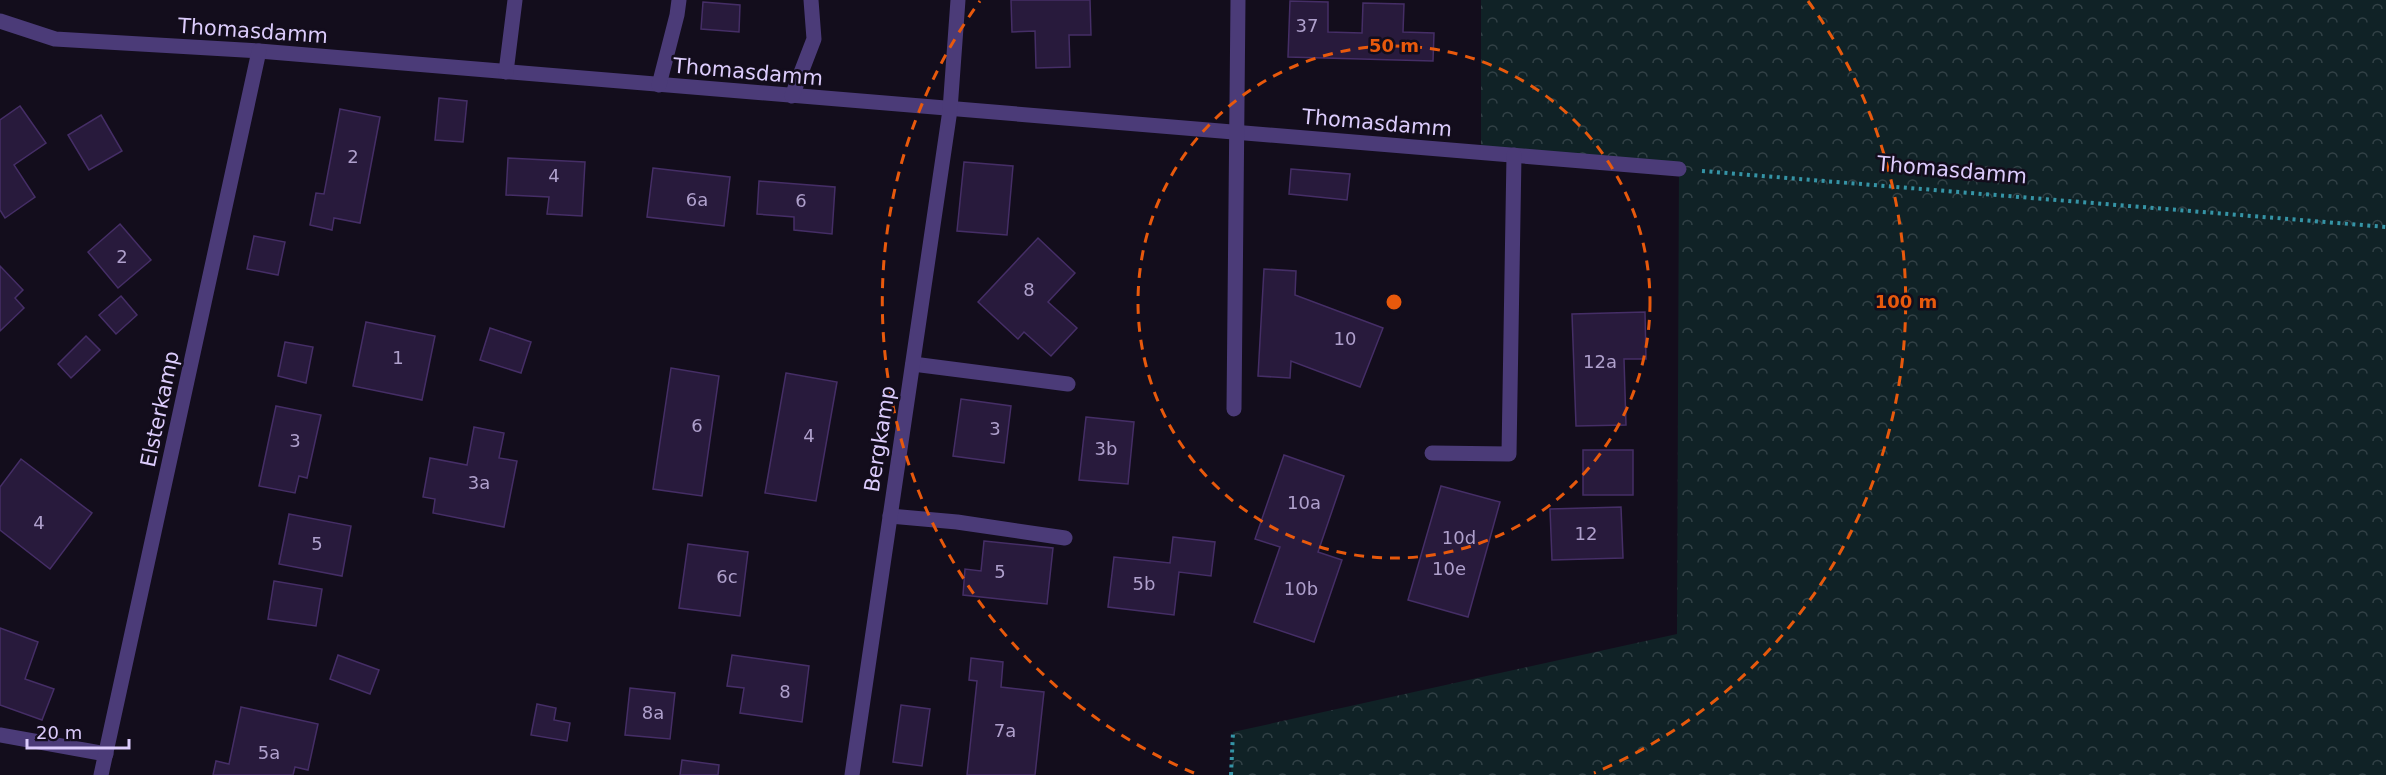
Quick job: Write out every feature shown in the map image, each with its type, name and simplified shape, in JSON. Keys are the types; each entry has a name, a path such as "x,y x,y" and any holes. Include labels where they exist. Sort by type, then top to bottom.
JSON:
{"street":[{"path":"506,72 515,0"},
{"path":"659,85 679,0"},
{"path":"792,96 814,39 811,0"},
{"path":"950,110 958,0"},
{"path":"1234,409 1238,0"},
{"name":"Thomasdamm","path":"0,21 55,39 260,51 1679,169"},
{"name":"Elsterkamp","path":"101,775 260,51"},
{"name":"Bergkamp","path":"852,775 950,110"},
{"path":"1432,453 1509,454 1514,155"},
{"path":"913,364 1068,384"},
{"path":"890,516 957,522 1065,538"},
{"path":"0,735 106,754"}],"path":[{"name":"Thomasdamm","path":"1679,169 2386,227"},
{"path":"1231,775 1233,732"}],"green space":[{"path":"1481,0 2386,0 2386,775 1231,775 1233,732 1677,634 1679,169 1481,152"}],"building":[{"path":"1011,0 1090,0 1091,35 1069,35 1070,67 1036,68 1035,31 1012,32"},
{"path":"1290,1 1328,2 1328,32 1362,33 1363,3 1404,4 1403,32 1434,33 1433,61 1288,57"},
{"path":"703,2 740,5 739,32 701,29"},
{"path":"439,98 467,101 463,142 435,140"},
{"path":"20,106 46,143 14,165 35,197 5,218 0,210 0,120"},
{"path":"340,109 380,117 360,223 334,218 332,230 310,225 316,193 324,194"},
{"path":"101,115 122,151 89,170 68,135"},
{"path":"508,158 585,162 582,216 547,214 549,197 506,195"},
{"path":"964,162 1013,166 1007,235 957,231"},
{"path":"653,168 730,177 724,226 647,217"},
{"path":"1291,169 1350,174 1347,200 1289,194"},
{"path":"759,181 835,187 832,234 794,230 794,217 757,214"},
{"path":"120,224 151,260 118,288 88,252"},
{"path":"254,236 285,242 278,275 247,269"},
{"path":"1038,238 1075,273 1048,302 1077,328 1051,356 1024,332 1018,339 978,302"},
{"path":"0,266 23,290 15,298 24,308 0,331"},
{"path":"1264,269 1296,271 1295,295 1383,328 1360,387 1291,361 1290,378 1258,376"},
{"path":"121,296 137,315 116,334 99,315"},
{"path":"1645,312 1646,359 1624,359 1626,425 1576,426 1572,314"},
{"path":"366,322 435,336 422,400 353,386"},
{"path":"490,328 531,342 521,373 480,360"},
{"path":"86,336 100,350 71,378 58,364"},
{"path":"285,342 313,347 306,383 278,376"},
{"path":"671,368 719,376 702,496 653,489"},
{"path":"786,373 837,382 816,501 765,493"},
{"path":"961,399 1011,406 1004,463 953,456"},
{"path":"276,406 321,415 307,478 299,476 295,493 259,486"},
{"path":"1086,417 1134,422 1128,484 1079,480"},
{"path":"474,427 504,433 499,458 517,461 504,527 433,513 435,499 423,497 430,458 467,465"},
{"path":"1583,450 1633,450 1633,495 1583,495"},
{"path":"1284,455 1344,476 1318,552 1342,560 1314,642 1254,622 1280,547 1255,539"},
{"path":"21,459 92,513 50,569 0,530 0,487"},
{"path":"1441,486 1500,502 1468,617 1408,600"},
{"path":"1621,507 1623,558 1552,560 1550,509"},
{"path":"289,514 351,526 342,576 279,564"},
{"path":"1173,537 1215,542 1211,576 1179,572 1174,615 1108,607 1114,557 1170,563"},
{"path":"984,541 1053,548 1047,604 963,595 965,569 981,571"},
{"path":"688,544 748,552 740,616 679,608"},
{"path":"274,581 322,589 316,626 268,619"},
{"path":"0,628 38,642 25,679 54,689 42,720 0,705"},
{"path":"338,655 379,670 370,694 330,679"},
{"path":"732,655 809,666 802,722 740,713 744,688 727,686"},
{"path":"971,658 1003,662 1001,687 1044,692 1035,775 967,775 977,681 969,680"},
{"path":"630,688 675,693 670,739 625,735"},
{"path":"537,704 556,708 554,720 570,723 567,741 531,735"},
{"path":"901,705 930,709 922,766 893,762"},
{"path":"241,707 318,724 308,770 295,767 293,775 213,775 216,761 229,764"},
{"path":"682,760 719,765 718,775 680,775"}]}
